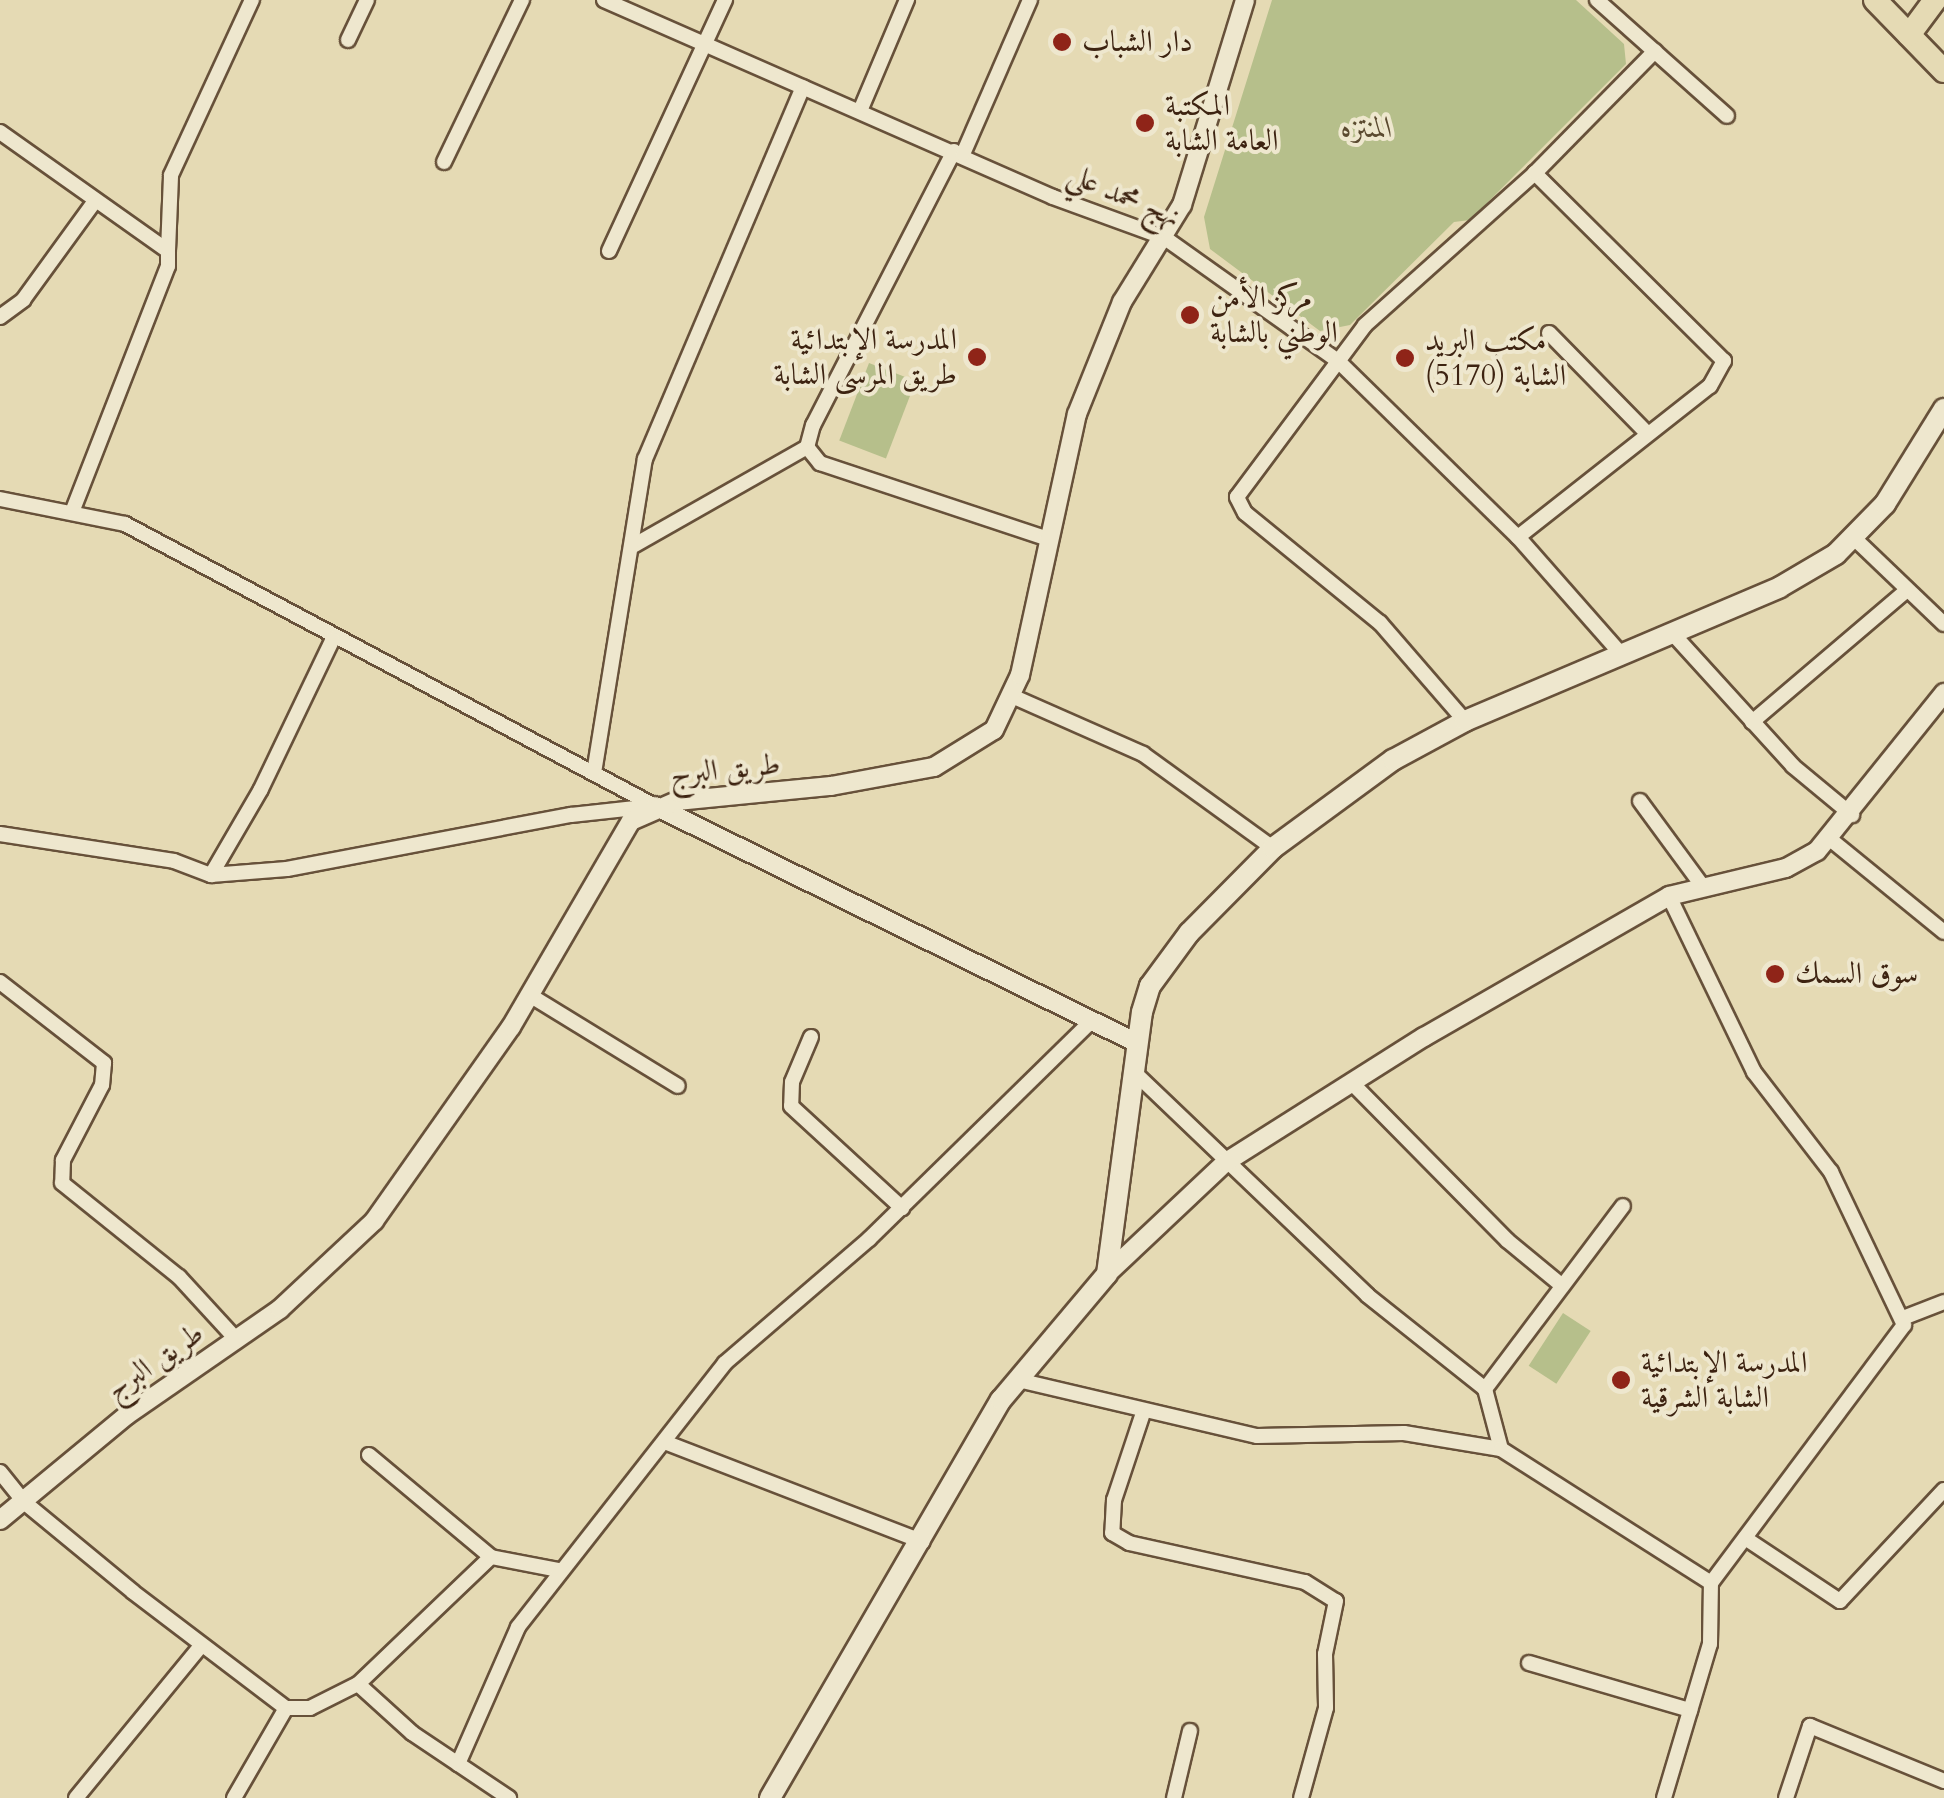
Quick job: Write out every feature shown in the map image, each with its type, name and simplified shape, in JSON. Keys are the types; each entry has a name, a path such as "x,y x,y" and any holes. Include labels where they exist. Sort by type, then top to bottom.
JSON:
{"main road":[{"path":"1875,0 1944,71"},
{"path":"1909,36 1935,0"},
{"path":"770,1798 1018,1380 1107,1274 1136,1043 1150,986 1165,962 1273,848 1358,782 1465,721 1780,587 1855,539 1913,464 1944,410"}],"street":[{"path":"72,512 168,266 171,175 252,0"},
{"path":"348,40 367,0"},
{"path":"444,162 522,0"},
{"name":"نهج محمد علي","path":"606,0 707,49 1165,238 1338,360 1518,537 1622,655"},
{"path":"608,251 707,49 725,0"},
{"path":"860,111 906,0"},
{"path":"632,546 807,448 813,425 958,152 1030,0"},
{"name":"طريق البرج","path":"0,1520 127,1415 296,1296 374,1221 530,996 618,838 655,806 934,766 977,746 1014,697 1046,538 1077,414 1122,302 1165,238 1189,186 1244,0"},
{"path":"1597,0 1727,116"},
{"path":"1465,721 1380,623 1238,504 1240,489 1338,360 1391,300 1535,173 1656,51"},
{"path":"594,772 646,459 803,87"},
{"path":"3,139 168,251"},
{"path":"1518,537 1719,379 1724,361 1535,173"},
{"path":"0,318 23,300 96,201"},
{"path":"1549,333 1648,434"},
{"path":"807,448 820,463 1046,538"},
{"path":"0,499 124,524 194,557 333,638 655,806 1136,1043"},
{"path":"1855,539 1944,624"},
{"path":"1752,722 1906,590"},
{"path":"1674,635 1752,722 1852,815"},
{"path":"211,875 333,638"},
{"path":"1107,1274 1226,1162 1350,1082 1668,896 1701,884 1786,868 1830,839 1944,693"},
{"path":"1014,697 1143,754 1273,848"},
{"path":"1640,801 1701,884"},
{"path":"0,834 174,861 211,875 286,869 571,815 655,806"},
{"path":"1830,839 1944,932"},
{"path":"1664,1798 1710,1644 1712,1582 1896,1343 1903,1318 1824,1160 1754,1072 1668,896"},
{"path":"0,982 104,1063 102,1085 63,1160 62,1183 180,1277 237,1340"},
{"path":"530,996 678,1086"},
{"path":"458,1764 518,1627 558,1570 667,1444 754,1333 902,1208 1093,1020"},
{"path":"811,1037 792,1082 791,1106 902,1208"},
{"path":"1134,1072 1367,1295 1485,1389 1501,1449"},
{"path":"1350,1082 1496,1229 1560,1284"},
{"path":"1485,1389 1560,1284 1623,1206"},
{"path":"1903,1318 1944,1302"},
{"path":"1018,1380 1143,1413 1257,1436 1404,1433 1501,1449 1712,1582"},
{"path":"1143,1413 1114,1500 1112,1533 1129,1543 1305,1582 1336,1601 1325,1654 1326,1708 1301,1798"},
{"path":"667,1444 923,1542"},
{"path":"368,1455 491,1557 558,1570"},
{"path":"0,1472 24,1502 200,1647 286,1708 310,1708 358,1684 491,1557"},
{"path":"1745,1538 1840,1601 1944,1490"},
{"path":"76,1798 200,1647"},
{"path":"1529,1663 1690,1710"},
{"path":"358,1684 458,1764 508,1798"},
{"path":"234,1798 286,1708"},
{"path":"1786,1798 1810,1726 1944,1780"},
{"path":"1174,1798 1190,1731"}],"green space":[{"name":"المنتزه","path":"1272,0 1576,0 1624,44 1626,64 1470,220 1454,222 1350,325 1320,331 1210,249 1204,217"},
{"path":"869,363 916,381 886,458 839,440"},
{"path":"1563,1313 1591,1331 1556,1384 1529,1366"}],"place":[{"name":"دار الشباب","path":"1062,42"},
{"name":"المكتبة العامة الشابة","path":"1145,123"},
{"name":"مركز الأمن الوطني بالشابة","path":"1190,315"},
{"name":"المدرسة الإبتدائية طريق المرسى الشابة","path":"977,357"},
{"name":"مكتب البريد الشابة (5170)","path":"1405,358"},
{"name":"سوق السمك","path":"1775,974"},
{"name":"المدرسة الإبتدائية الشابة الشرقية","path":"1621,1380"}]}
